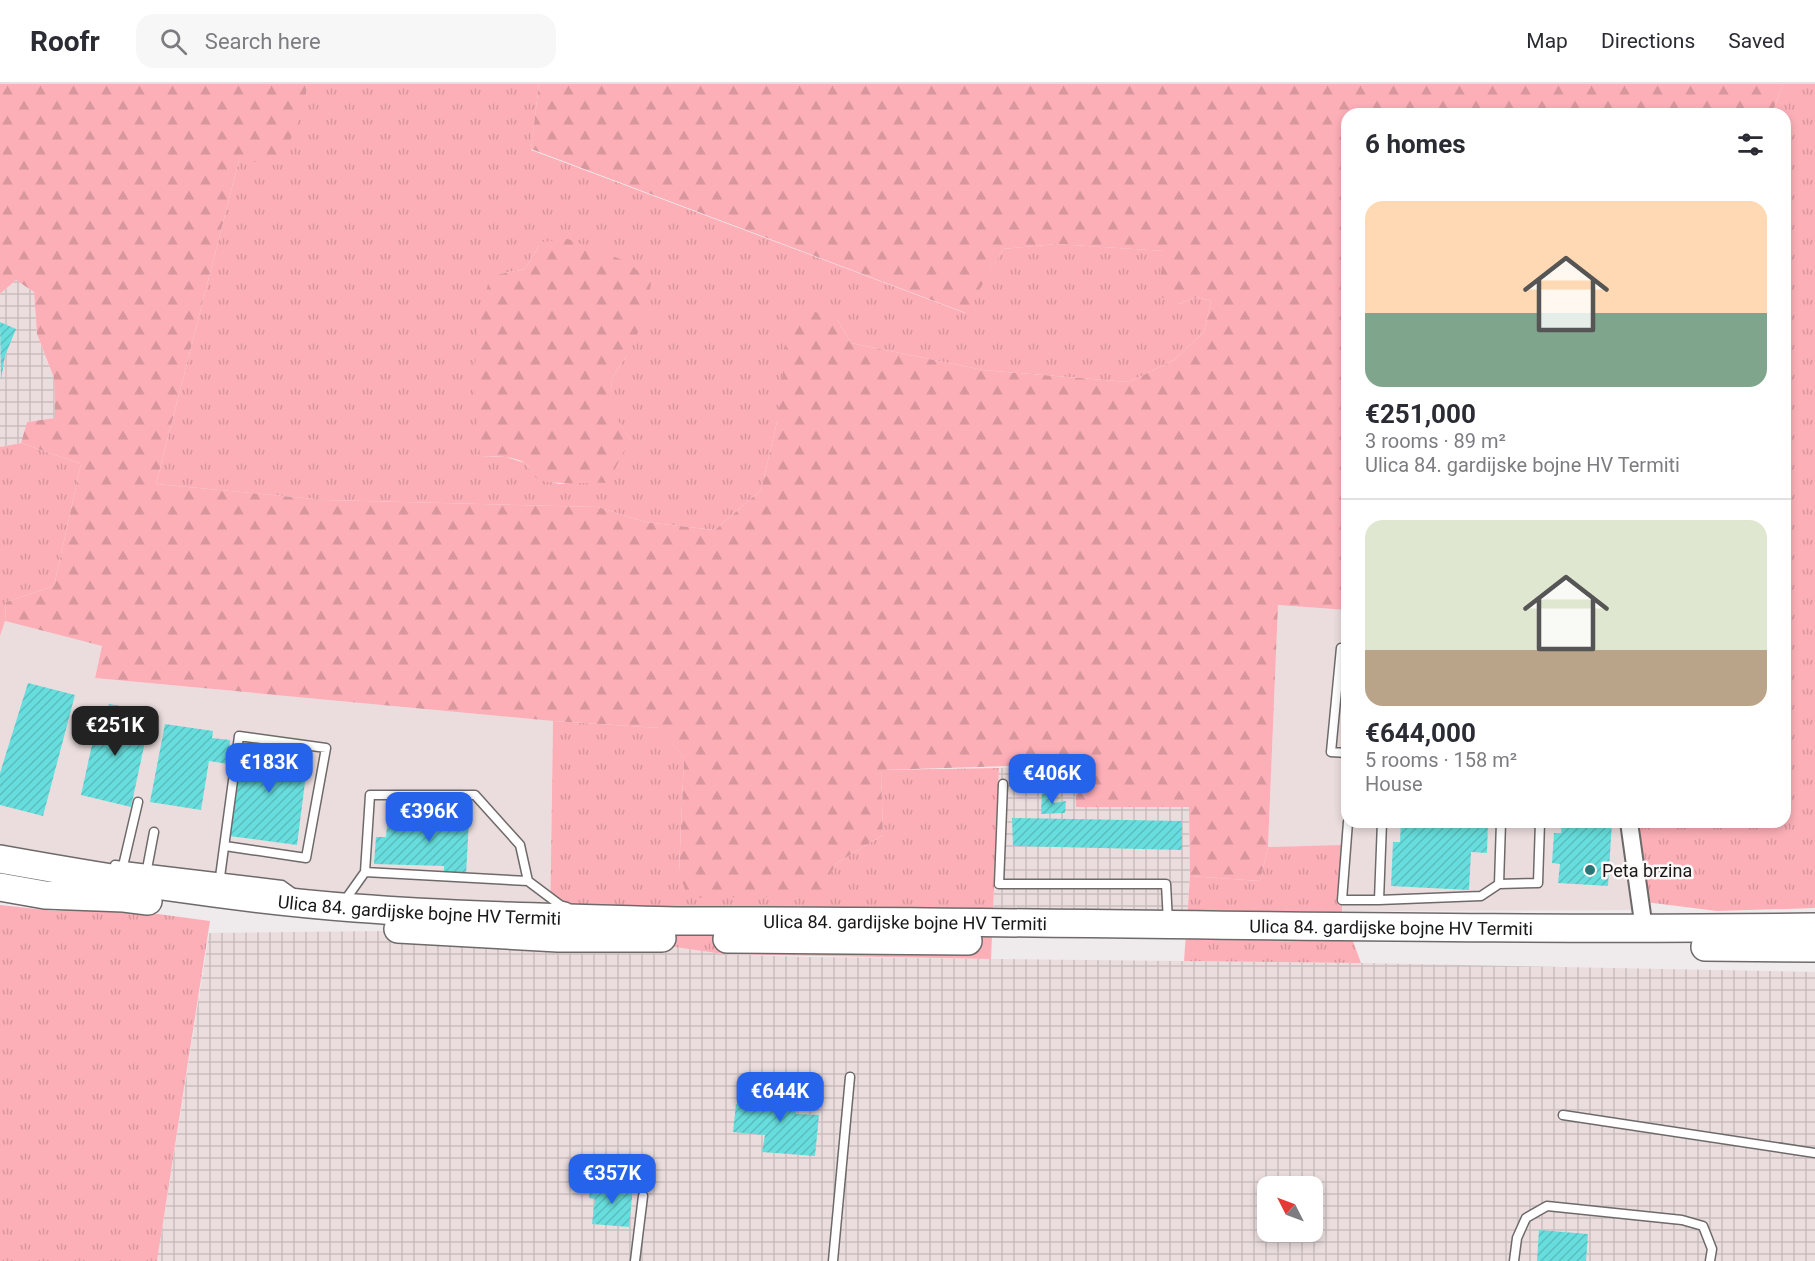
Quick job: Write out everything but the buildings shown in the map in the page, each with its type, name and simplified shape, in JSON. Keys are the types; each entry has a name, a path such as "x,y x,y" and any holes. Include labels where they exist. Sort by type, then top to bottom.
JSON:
{"main road":[{"name":"Ulica 84. gardijske bojne HV Termiti","path":"0,859 50,863 208,892 341,906 473,914 710,921 1644,929 1815,927"},
{"name":"Ulica 84. gardijske bojne HV Termiti","path":"0,887 45,895 124,898 225,912 352,925 558,938 1815,948"}],"street":[{"path":"1630,828 1644,929"}],"lane":[{"path":"1341,648 1331,752 1341,753"},
{"path":"220,877 239,736 326,748 306,858 225,846"},
{"path":"1003,784 999,884 1166,884 1168,925"},
{"path":"341,906 365,872 370,795 476,795 520,845 528,881"},
{"path":"123,866 138,802"},
{"path":"1348,828 1342,900 1481,896 1499,884 1539,883 1540,828"},
{"path":"1379,900 1382,828"},
{"path":"1499,884 1501,828"},
{"path":"147,869 154,832"},
{"path":"102,864 282,885 309,903"},
{"path":"365,872 528,881 560,905 580,909"},
{"path":"590,909 675,914 710,921"},
{"path":"833,1261 850,1077"},
{"path":"1563,1115 1815,1153"},
{"path":"635,1261 643,1196"},
{"path":"1514,1261 1517,1238 1526,1218 1547,1206 1682,1220 1703,1226 1712,1249 1710,1261"}],"shaded area":[{"path":"16,280 34,292 37,334 54,378 55,418 27,422 21,443 0,447 0,294"},
{"path":"1278,605 1341,610 1341,828 1630,828 1642,910 1342,911 1342,846 1268,847"},
{"path":"5,621 102,646 95,678 553,721 550,929 0,873 0,636"},
{"path":"1074,764 1076,807 1189,806 1190,876 1187,917 993,916 999,768"},
{"path":"550,929 723,954 805,957 1361,963 1815,972 1815,1261 157,1261 209,933"}],"green space":[{"path":"0,84 307,84 306,99 281,165 239,160 156,484 326,500 598,507 645,522 715,530 761,490 777,422 791,304 837,319 851,343 983,370 1129,382 1174,360 1204,332 1211,301 1197,297 1179,304 1158,296 1164,251 1056,244 1003,249 966,313 531,149 539,84 1783,84 1774,108 1341,108 1341,610 1278,605 1268,847 1260,881 1190,876 1189,807 1076,807 1074,764 881,770 883,835 837,863 817,896 688,898 679,872 684,758 660,728 553,721 95,678 102,646 5,621 6,602 54,586 81,464 21,443 27,422 55,418 54,378 37,334 34,292 16,280 0,294"},
{"path":"307,84 539,84 531,150 965,313 1003,249 1056,244 1165,251 1179,304 1197,297 1211,301 1204,332 1174,360 1129,382 983,370 851,343 837,319 777,422 761,490 715,530 645,522 598,507 326,500 156,484 239,160 306,99","holes":["541,242 627,355 612,378 610,410 630,439 579,482 559,484 537,478 525,463 506,457 480,456 499,274 525,269"]},
{"path":"1783,84 1815,84 1815,908 1717,911 1645,902 1630,828 1791,828 1791,108 1774,108"},
{"path":"568,239 628,262 651,283 645,318 627,355 612,378 611,410 630,439 608,483 544,481 536,478 526,464 516,459 480,456 474,380 478,328 488,284 499,274 525,269 541,242"},
{"path":"21,443 81,464 54,586 6,602 5,621 0,636 0,447"},
{"path":"553,721 661,728 684,758 679,871 816,896 837,863 883,835 881,770 999,768 991,959 723,954 550,929"},
{"path":"1342,845 1342,911 1361,963 1184,961 1190,876 1260,881 1268,847"},
{"path":"0,905 55,911 106,907 210,921 157,1261 0,1261"}],"place":[{"name":"Peta brzina","path":"1590,870"}]}
